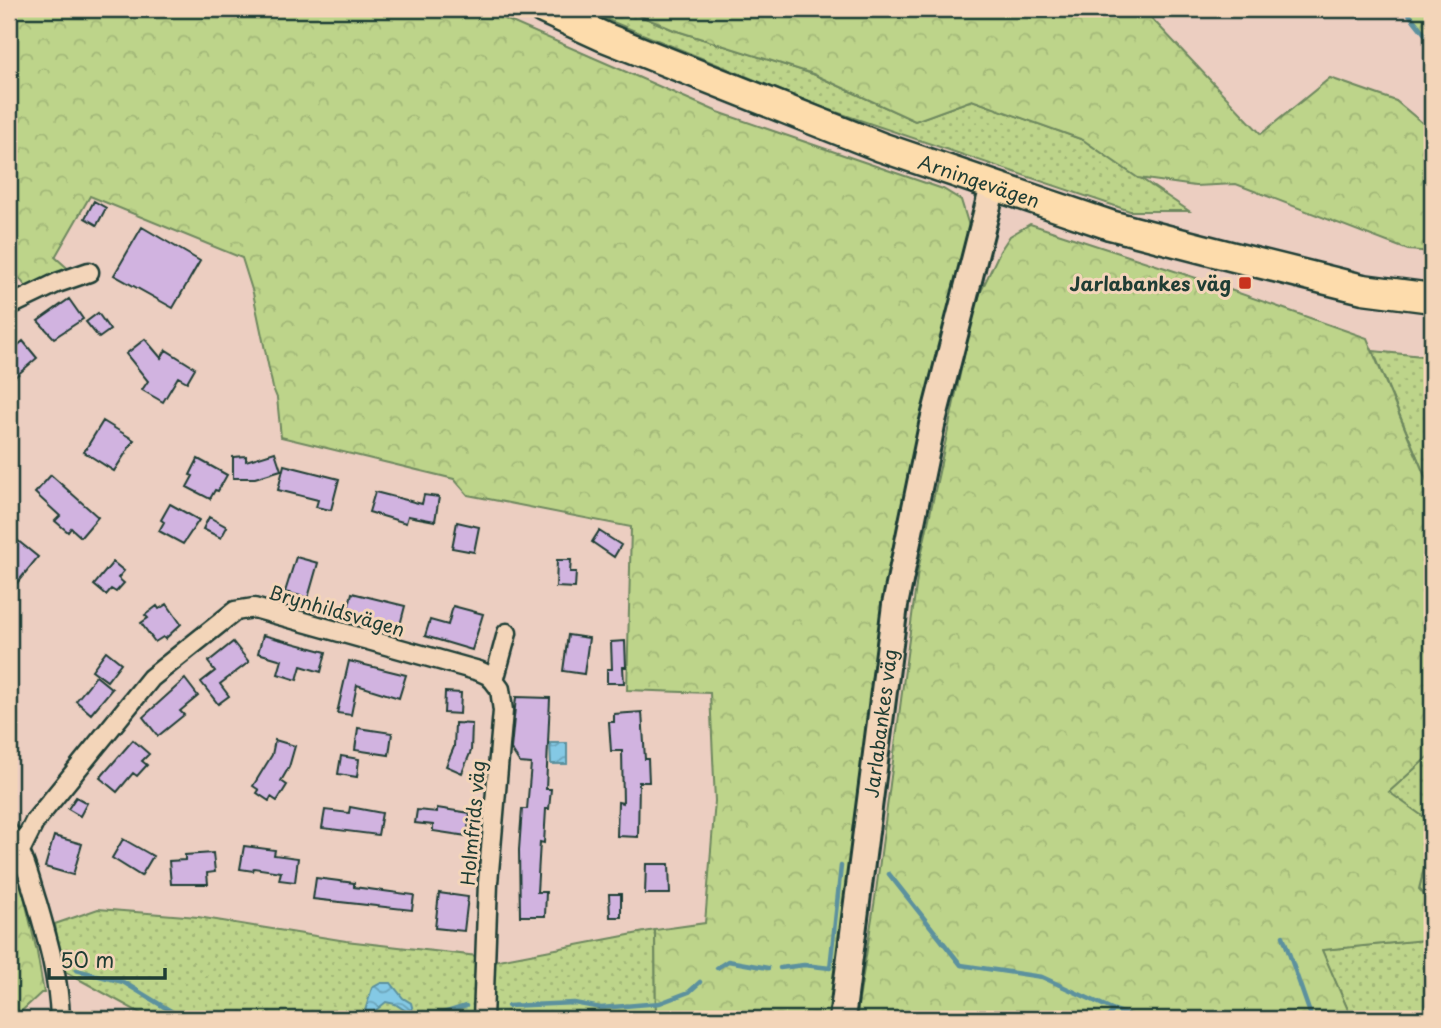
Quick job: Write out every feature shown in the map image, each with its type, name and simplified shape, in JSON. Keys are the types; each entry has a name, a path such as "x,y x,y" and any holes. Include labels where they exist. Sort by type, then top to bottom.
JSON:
{"main road":[{"name":"Arningevägen","path":"543,9 604,37 856,137 1110,225 1363,289 1432,298"},
{"name":"Jarlabankes väg","path":"842,1019 895,605 932,425 993,186"}],"street":[{"path":"9,306 57,283 89,272"},
{"name":"Brynhildsvägen","path":"21,849 35,821 151,678 235,611 254,608 479,671 494,681"},
{"path":"494,681 507,634"},
{"name":"Holmfrids väg","path":"483,1019 488,883 503,711 500,689 494,681"},
{"path":"9,833 21,849 53,959 60,1019"}],"green space":[{"path":"9,9 482,9 718,112 943,189 961,200 969,226 913,455 881,621 830,1019 656,1019 655,930 705,923 715,801 710,693 627,690 631,527 468,495 454,479 281,437 277,398 253,293 242,258 90,196 55,257 73,273 31,293 9,265"},
{"path":"581,9 624,9 674,30 813,74 915,121 972,100 1084,140 1189,211 1130,211 824,108"},
{"path":"624,9 1143,9 1261,134 1330,78 1396,101 1432,131 1432,252 1408,250 1236,184 1195,186 1138,178 1083,140 972,100 915,121 813,74 674,30"},
{"path":"1407,9 1432,9 1432,43"},
{"path":"1030,224 1367,338 1432,493 1432,753 1389,792 1432,823 1432,836 1419,889 1432,904 1432,933 1424,940 1322,950 1352,1019 856,1019 875,899 918,570 975,304 1010,236"},
{"path":"1373,351 1432,357 1432,493"},
{"path":"1432,753 1432,823 1388,792"},
{"path":"1432,836 1432,904 1419,889"},
{"path":"20,879 44,993 13,1019 9,1019 9,887"},
{"path":"98,909 198,917 346,941 477,956 473,1019 151,1019 62,970 55,924"},
{"path":"655,930 656,1019 492,1019 494,961"},
{"path":"1432,933 1432,1019 1352,1019 1321,950 1423,940"}],"water":[{"path":"550,743 567,743 567,764 551,764"},
{"path":"381,983 391,983 403,998 411,1003 413,1011 409,1013 386,1002 365,1019 372,988"}],"building":[{"path":"94,201 106,208 97,225 85,218"},
{"path":"142,227 200,261 173,308 114,275"},
{"path":"69,299 83,319 54,338 38,321"},
{"path":"98,313 110,330 99,338 86,322"},
{"path":"145,339 161,358 166,350 195,368 187,382 178,377 163,402 142,390 148,381 126,354"},
{"path":"23,341 37,358 9,382 9,353"},
{"path":"103,421 134,440 114,471 84,452"},
{"path":"275,452 281,470 255,478 233,478 233,457 246,456 246,461"},
{"path":"198,459 227,475 210,499 187,487"},
{"path":"284,465 339,479 331,510 316,507 318,500 278,490"},
{"path":"51,475 98,517 81,537 71,528 68,532 55,521 60,516 35,493"},
{"path":"375,492 422,504 424,495 439,497 435,521 408,516 406,523 369,512"},
{"path":"170,504 199,520 183,544 159,531 164,522 161,520"},
{"path":"209,517 227,527 221,538 203,529"},
{"path":"457,522 479,527 474,552 452,548"},
{"path":"599,531 621,545 614,557 592,542"},
{"path":"17,540 38,557 17,583 9,577 9,551"},
{"path":"296,557 318,563 308,598 285,592"},
{"path":"557,560 571,560 570,572 576,572 575,588 556,587"},
{"path":"113,562 124,571 118,578 124,583 116,592 111,589 106,595 94,585"},
{"path":"352,593 405,606 399,629 347,613"},
{"path":"167,604 181,624 165,639 163,637 155,642 141,623 148,618 145,615 157,606 159,609"},
{"path":"453,606 483,614 472,650 425,636 430,620 448,625"},
{"path":"263,635 326,652 321,672 301,666 297,680 278,674 282,660 258,653"},
{"path":"568,635 589,638 584,674 563,671"},
{"path":"625,641 624,683 607,683 607,669 612,669 611,642"},
{"path":"233,642 249,662 220,684 229,696 218,704 201,682 215,671 208,662"},
{"path":"106,651 121,663 107,681 92,670"},
{"path":"349,661 406,675 399,698 357,685 351,715 337,713"},
{"path":"96,676 112,689 91,714 76,701"},
{"path":"185,679 198,696 180,711 184,715 158,736 143,717"},
{"path":"445,692 461,693 460,714 444,713"},
{"path":"516,697 550,698 546,789 551,789 549,809 546,809 544,843 540,842 537,892 546,892 545,916 520,916 519,850 522,809 527,809 531,764 520,763 511,749"},
{"path":"642,712 649,782 639,782 638,837 617,836 618,802 623,803 622,751 611,751 609,722 614,722 614,714"},
{"path":"455,723 472,724 471,751 462,773 446,766 454,747"},
{"path":"358,728 392,733 389,755 355,750"},
{"path":"133,740 149,754 142,761 147,765 137,776 133,773 117,792 100,778"},
{"path":"275,740 295,746 289,767 281,781 287,785 277,801 271,797 269,801 257,793 259,790 253,786 272,755"},
{"path":"341,756 359,759 357,777 338,774"},
{"path":"76,797 87,803 80,816 68,809"},
{"path":"350,807 382,813 378,835 322,828 325,810 349,813"},
{"path":"437,808 470,813 467,836 433,831 433,825 415,823 417,810 437,812"},
{"path":"54,836 82,844 73,875 45,867"},
{"path":"123,839 153,856 141,876 112,858"},
{"path":"244,846 275,850 274,855 298,858 295,882 279,880 281,872 240,869"},
{"path":"213,853 215,872 207,873 208,884 171,884 169,861 185,860 185,855"},
{"path":"646,864 669,864 670,894 645,894"},
{"path":"316,878 354,883 354,887 414,895 412,910 313,899"},
{"path":"439,893 468,897 464,931 435,928"},
{"path":"609,894 621,894 621,917 610,917"}],"waterway":[{"path":"1405,9 1432,43"},
{"path":"780,968 804,965 830,968 841,866"},
{"path":"889,874 961,965 1042,977 1140,1019"},
{"path":"9,892 16,887"},
{"path":"1283,936 1312,1019"},
{"path":"717,968 728,961 768,968"},
{"path":"76,970 123,982 184,1019"},
{"path":"508,1006 574,1003 601,1008 660,1003 689,992 700,982"},
{"path":"428,1018 466,1006"},
{"path":"1106,1019 1114,1010"}],"place":[{"name":"Jarlabankes väg","path":"1245,283"}]}
